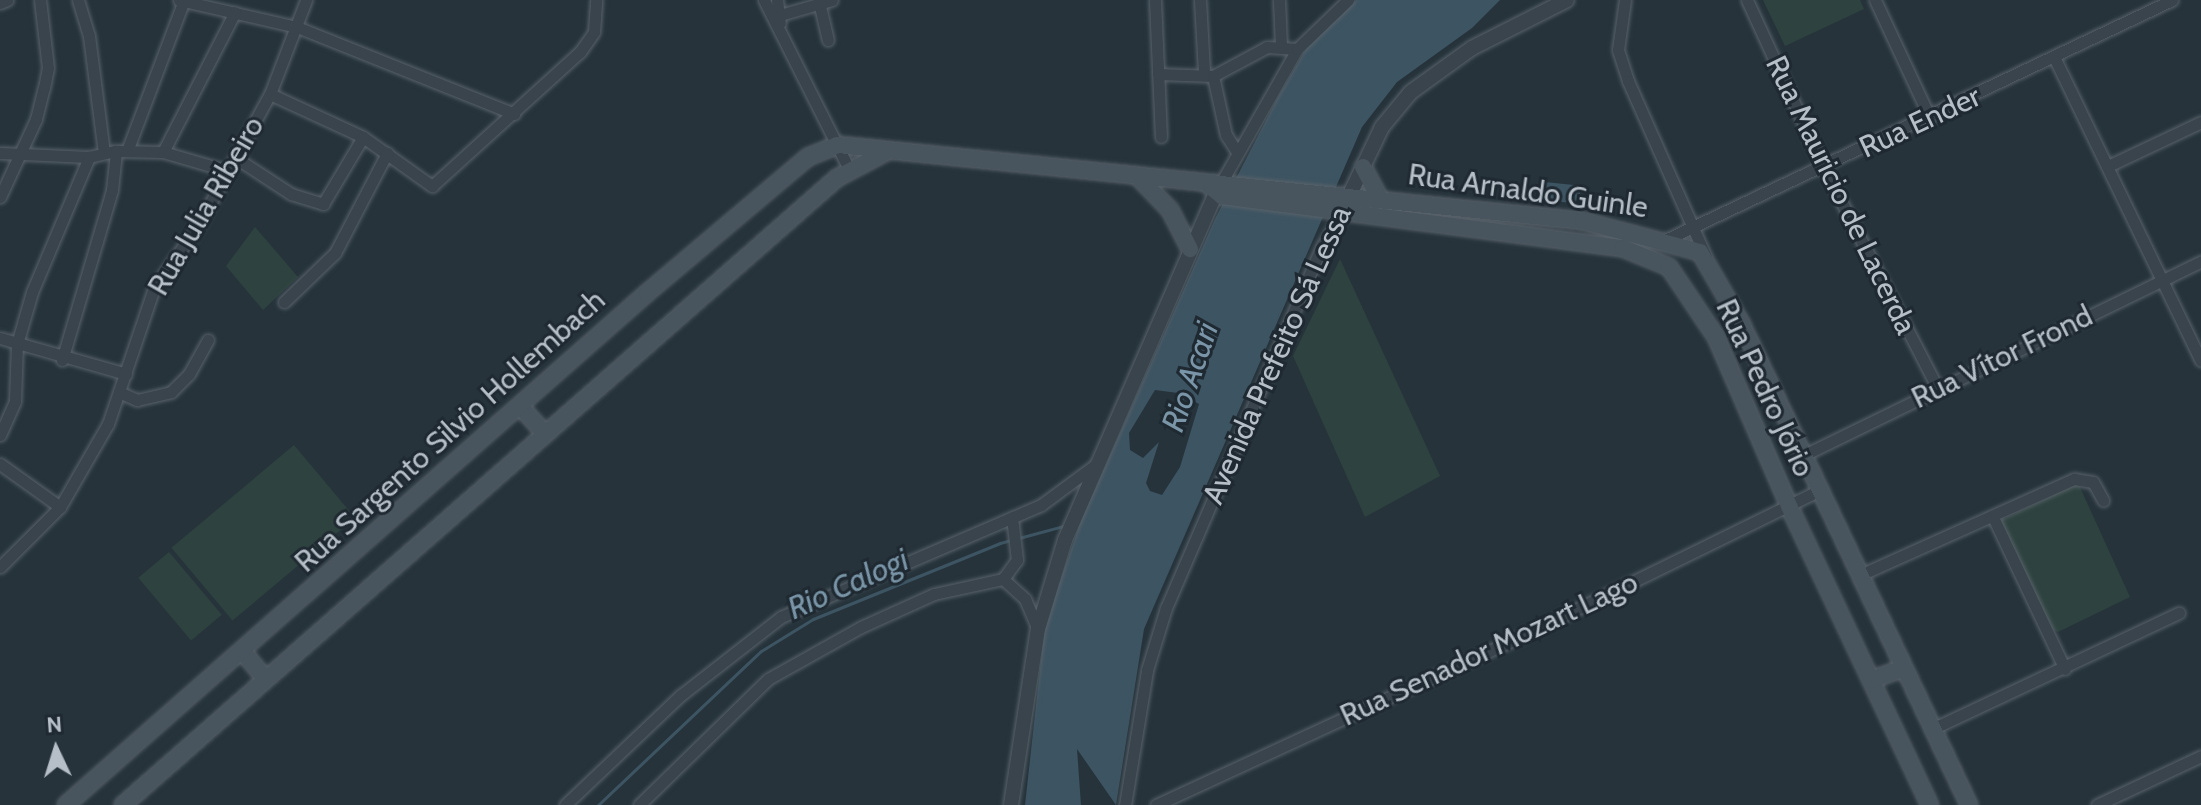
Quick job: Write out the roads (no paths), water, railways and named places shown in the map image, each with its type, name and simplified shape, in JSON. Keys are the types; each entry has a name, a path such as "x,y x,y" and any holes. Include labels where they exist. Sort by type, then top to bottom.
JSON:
{"main road":[{"path":"838,145 1219,187 1343,196"},
{"name":"Rua Sargento Silvio Hollembach","path":"66,805 808,157 838,145"},
{"name":"Rua Sargento Silvio Hollembach","path":"123,805 849,169 890,150"},
{"path":"1363,167 1380,199"},
{"path":"1140,179 1170,210 1190,249"},
{"path":"1219,187 1336,212"},
{"name":"Rua Arnaldo Guinle","path":"1343,196 1604,224 1665,240 1706,257"},
{"name":"Rua Pedro Jório","path":"1336,212 1623,248 1656,258 1683,283 1716,337 1789,506 1930,805"},
{"name":"Rua Pedro Jório","path":"1706,257 1741,323 1969,805"},
{"path":"1716,337 1741,323"},
{"path":"520,406 545,434"},
{"path":"243,652 266,679"},
{"path":"1871,680 1904,668"}],"street":[{"path":"0,3 7,0"},
{"path":"0,197 22,154 48,68 40,0"},
{"path":"78,0 116,152"},
{"path":"62,360 112,190 116,152 182,0 297,27 514,114"},
{"name":"Rua Julia Ribeiro","path":"0,567 60,507 108,424 154,288 183,250 270,94 306,0"},
{"path":"270,94 363,137 432,186 514,114 591,39 596,0"},
{"path":"764,0 781,31 805,90 849,169"},
{"path":"777,0 781,31"},
{"path":"780,15 820,6 832,0"},
{"path":"1155,0 1161,137"},
{"path":"1200,0 1208,74 1226,135 1237,152"},
{"path":"1279,0 1281,46"},
{"path":"1011,805 1038,629 1065,540 1095,465 1190,249 1237,152 1297,49 1348,0"},
{"name":"Avenida Prefeito Sá Lessa","path":"1125,805 1147,670 1166,608 1343,196 1363,167 1382,127 1411,92 1472,48 1567,0"},
{"name":"Rua Pedro Jório","path":"1625,0 1618,50 1628,81 1706,257"},
{"name":"Rua Mauricio de Lacerda","path":"1747,0 1823,166 1938,389"},
{"path":"1875,0 1930,118"},
{"name":"Rua Ender","path":"1665,240 2055,59 2172,0"},
{"path":"820,6 828,40"},
{"path":"163,152 235,12"},
{"path":"1158,74 1208,74 1253,52 1281,46 1297,49"},
{"path":"2055,59 2201,361"},
{"path":"2108,166 2201,122"},
{"path":"236,158 291,194 323,204 363,137"},
{"path":"0,153 89,157 116,152 163,152 228,171"},
{"path":"284,302 335,253 387,153"},
{"path":"0,435 15,401 17,344 32,292 89,157"},
{"name":"Rua Vítor Frond","path":"1804,455 2201,261"},
{"path":"0,338 62,360 126,374"},
{"path":"119,392 137,400 171,392 189,374 208,340"},
{"path":"0,464 60,507"},
{"path":"565,805 701,677 781,617 1054,499 1095,465"},
{"path":"1860,575 2074,479 2093,482 2103,500"},
{"name":"Rua Senador Mozart Lago","path":"1156,805 1820,490"},
{"path":"639,805 725,717 802,658 934,594 1003,579 1015,565 1012,517"},
{"path":"1993,517 2065,669"},
{"path":"1003,579 1025,599 1038,629"},
{"path":"1932,729 2179,613"},
{"path":"2097,805 2201,756"}],"water":[{"name":"Rio Acari","path":"1356,0 1500,0 1472,28 1397,82 1362,127 1144,629 1116,805 1077,749 1081,805 1025,805 1045,624 1081,521 1215,219 1306,49","holes":["1155,390 1178,393 1179,404 1186,397 1199,404 1180,467 1162,495 1150,491 1146,483 1159,442 1143,458 1130,450 1129,433"]},
{"path":"1545,182 1581,186 1579,204 1543,200"}],"waterway":[{"name":"Rio Calogi","path":"598,805 761,651 813,619 1000,543 1067,525"}]}
